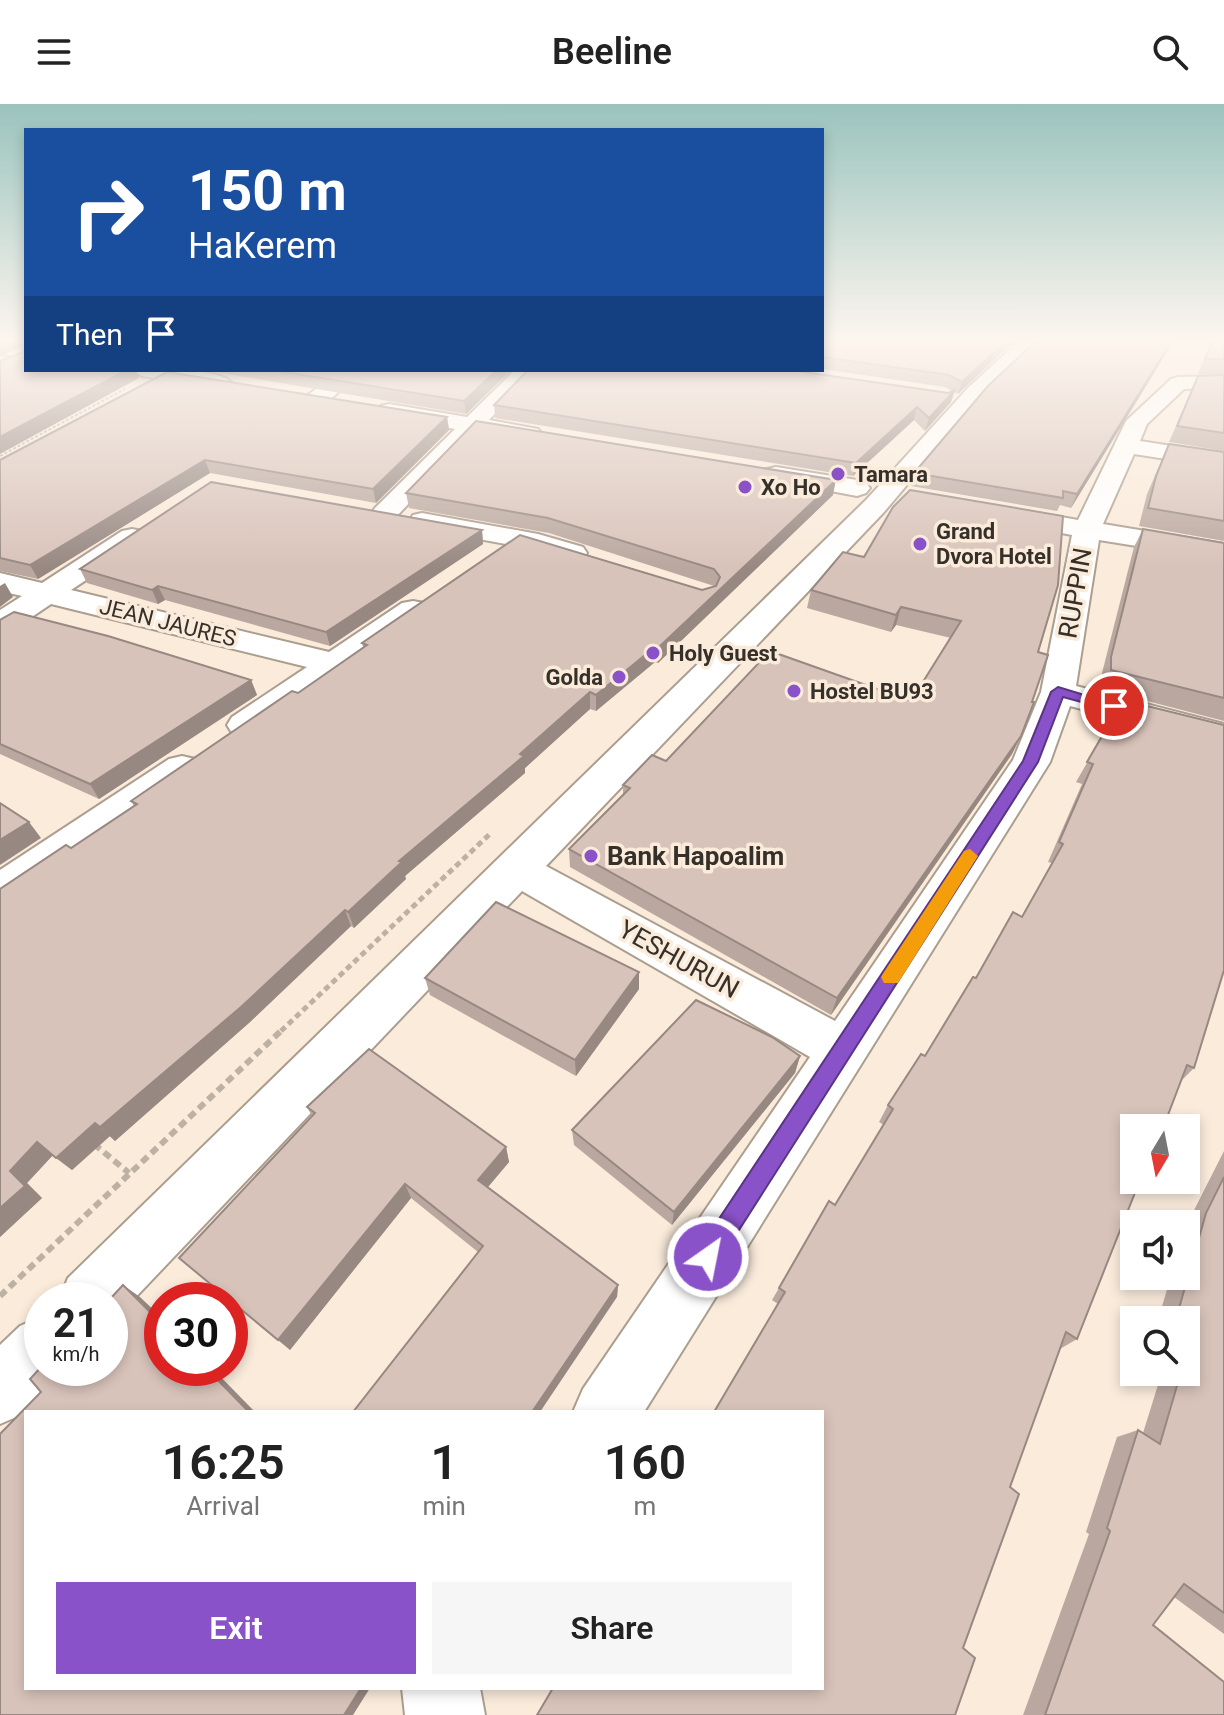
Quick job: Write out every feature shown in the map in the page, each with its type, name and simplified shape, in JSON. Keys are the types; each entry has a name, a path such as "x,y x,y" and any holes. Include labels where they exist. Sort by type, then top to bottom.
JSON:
{"street":[{"path":"424,417 552,438"},
{"path":"384,514 481,417"},
{"path":"108,1282 370,1020 515,868 886,493 953,417"},
{"name":"RUPPIN","path":"607,1410 1031,762 1058,692 1087,530 1141,417"},
{"path":"1127,446 1224,461"},
{"path":"750,470 886,493"},
{"path":"356,508 516,538 597,561"},
{"path":"1040,521 1224,552"},
{"path":"0,624 149,525"},
{"path":"478,565 516,538"},
{"name":"JEAN JAURES","path":"0,582 336,664"},
{"path":"0,891 439,592"},
{"path":"1058,692 1224,735"},
{"name":"YESHURUN","path":"515,868 844,1051"},
{"path":"0,1391 24,1366"},
{"path":"441,1690 445,1715"}],"path":[{"path":"0,456 75,417"},
{"path":"82,1134 129,1173"}],"building":[{"path":"0,417 38,417 0,437"},
{"path":"81,417 447,417 373,489 205,460 30,565 0,558 0,460"},
{"path":"570,417 906,417 856,463"},
{"path":"961,417 1125,417 1077,494 1063,491 1063,498 914,473"},
{"path":"1181,417 1224,417 1224,433 1177,426"},
{"path":"476,421 836,480 659,647 656,646 596,695 590,692 520,754 524,756 399,861 402,862 348,912 345,910 241,1007 100,1127 95,1123 56,1158 37,1142 10,1171 25,1186 0,1208 0,889 66,845 71,848 137,804 131,801 292,691 298,693 367,645 362,643 520,535 702,590 716,586 720,577 714,569 548,518 406,493"},
{"path":"1169,444 1224,452 1224,521 1148,508"},
{"path":"211,482 482,530 326,632 158,586 152,590 80,569"},
{"path":"910,490 1063,516 1058,585 1038,652 1048,655 1021,736 837,998 569,849 630,788 623,785 652,755 666,761 770,651 911,701 961,621 901,607 896,615 811,590 843,552 864,557 893,507"},
{"path":"1143,529 1224,543 1224,698 1111,670 1111,657"},
{"path":"14,612 108,636 251,680 90,784 0,744 0,620"},
{"path":"1123,700 1224,725 1224,970 1194,1068 1187,1065 1168,1114 1120,1114 1120,1194 1134,1194 1128,1210 1120,1210 1120,1230 1077,1339 1066,1332 1010,1487 1019,1494 963,1648 975,1658 955,1715 537,1715 552,1690 824,1690 824,1410 715,1410 785,1292 779,1288 829,1201 835,1205 893,1109 888,1105 921,1054 925,1056 973,977 976,978 1013,912 1022,917 1063,844 1059,842 1093,764 1087,762"},
{"path":"0,803 29,822 0,840"},
{"path":"496,902 639,972 575,1060 425,978"},
{"path":"696,1000 772,1037 800,1056 674,1212 572,1130"},
{"path":"369,1049 506,1147 478,1180 618,1285 533,1410 355,1410 483,1246 405,1184 278,1340 248,1315 248,1282 208,1282 179,1258 315,1113 307,1107"},
{"path":"1224,1177 1224,1613 1184,1584 1153,1625 1224,1682 1224,1715 1045,1715 1110,1531 1107,1528 1138,1430 1160,1444 1177,1386 1200,1386 1200,1306 1180,1306 1184,1290 1200,1290 1200,1234 1206,1213"},
{"path":"128,1290 144,1306 144,1386 224,1386 247,1410 24,1410 24,1690 360,1690 344,1715 0,1715 0,1434 41,1392 36,1386 128,1386"}],"slow traffic":[{"path":"891,977 970,856"}],"place":[{"name":"Tamara","path":"838,474"},
{"name":"Xo Ho","path":"745,487"},
{"name":"Grand Dvora Hotel","path":"920,544"},
{"name":"Holy Guest","path":"653,653"},
{"name":"Golda","path":"619,677"},
{"name":"Hostel BU93","path":"794,691"},
{"name":"Bank Hapoalim","path":"591,856"}],"route":[{"path":"708,1257 1031,762 1058,692 1114,706"}]}
